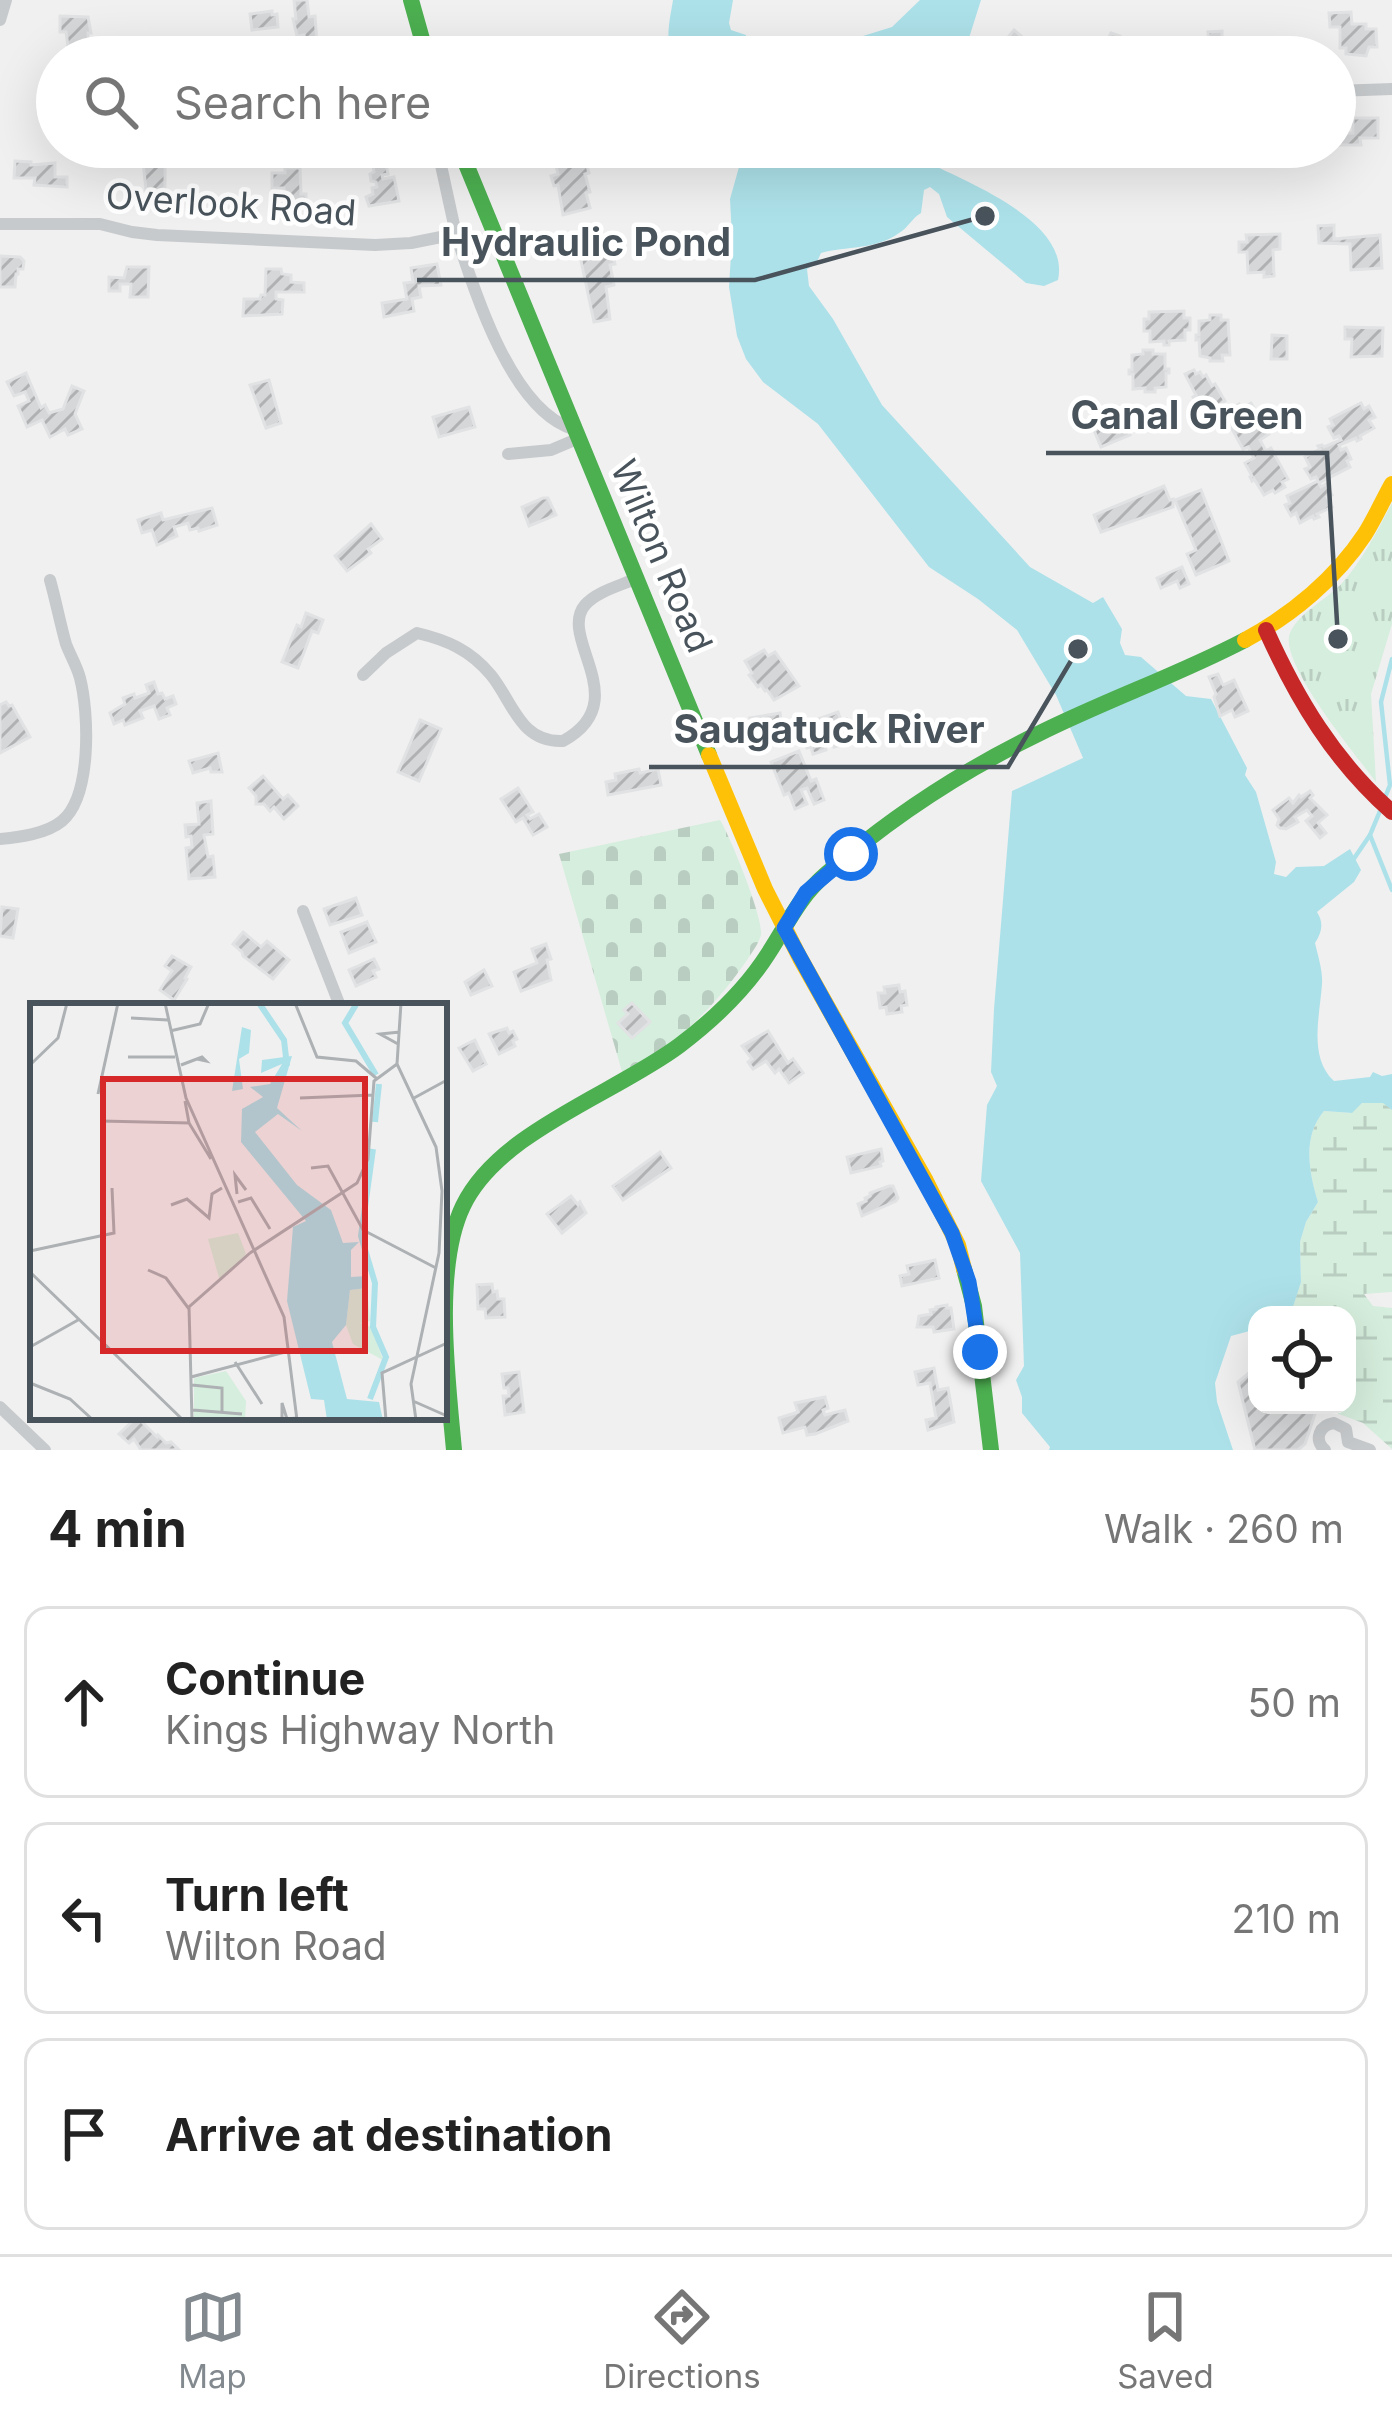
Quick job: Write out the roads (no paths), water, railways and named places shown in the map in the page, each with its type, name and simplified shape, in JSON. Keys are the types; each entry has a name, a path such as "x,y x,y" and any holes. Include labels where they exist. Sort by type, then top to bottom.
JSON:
{"main road":[{"path":"411,0 421,36"},
{"name":"Wilton Road","path":"467,168 756,870 958,1245 974,1306 990,1450"},
{"path":"454,1450 449,1397 450,1219 476,1187 521,1144 642,1072 703,1027 765,959 806,892 878,832 967,772 1059,724 1265,630 1298,608 1333,578 1364,538 1392,484"},
{"path":"1265,630 1328,742 1367,790 1392,812"}],"street":[{"path":"0,20 6,0"},
{"path":"1356,91 1392,89"},
{"path":"442,168 477,302 528,393 550,417 575,434 550,450 508,454"},
{"name":"Overlook Road","path":"0,224 100,224 157,235 375,245 411,244 456,234"},
{"path":"363,675 386,653 417,634 446,640 494,678 527,730 540,738 563,741 582,728 595,698 579,630 580,612 591,599 635,579"},
{"path":"0,839 56,825 80,793 85,740 82,692 50,580"},
{"path":"303,911 339,1003"},
{"path":"0,1407 45,1450"},
{"path":"1325,1450 1318,1440 1328,1424 1346,1429 1345,1446 1370,1450"}],"water":[{"path":"673,0 733,0 731,30 746,36 668,36"},
{"path":"920,0 981,0 970,36 863,36 892,27"},
{"path":"739,168 939,168 989,192 1032,222 1058,259 1058,280 1044,286 1026,283 947,217 939,194 930,187 924,190 921,213 902,231 871,245 821,253 807,269 809,286 882,405 1030,567 1093,603 1103,597 1122,629 1125,655 1141,657 1186,696 1211,699 1256,792 1276,862 1274,874 1286,877 1296,867 1324,866 1350,849 1361,870 1354,882 1317,912 1321,928 1315,943 1322,979 1318,1048 1334,1081 1370,1077 1373,1072 1392,1074 1392,1110 1383,1103 1362,1103 1352,1113 1324,1111 1317,1121 1309,1155 1318,1202 1300,1242 1301,1282 1293,1306 1248,1306 1248,1331 1231,1336 1215,1383 1233,1450 1049,1450 1022,1413 1016,1380 1024,1366 1020,1253 981,1181 987,1105 997,1086 991,1072 994,1009 1012,791 1083,758 1056,695 1017,630 929,567 818,424 763,382 746,359 729,287 730,199"}],"waterway":[{"path":"1384,800 1390,785 1381,702 1392,659"},
{"path":"1380,811 1370,835 1392,890"},
{"path":"1353,860 1370,835"}],"place":[{"name":"Hydraulic Pond","path":"985,216"},
{"name":"Canal Green","path":"1338,639"},
{"name":"Saugatuck River","path":"1078,649"}]}
